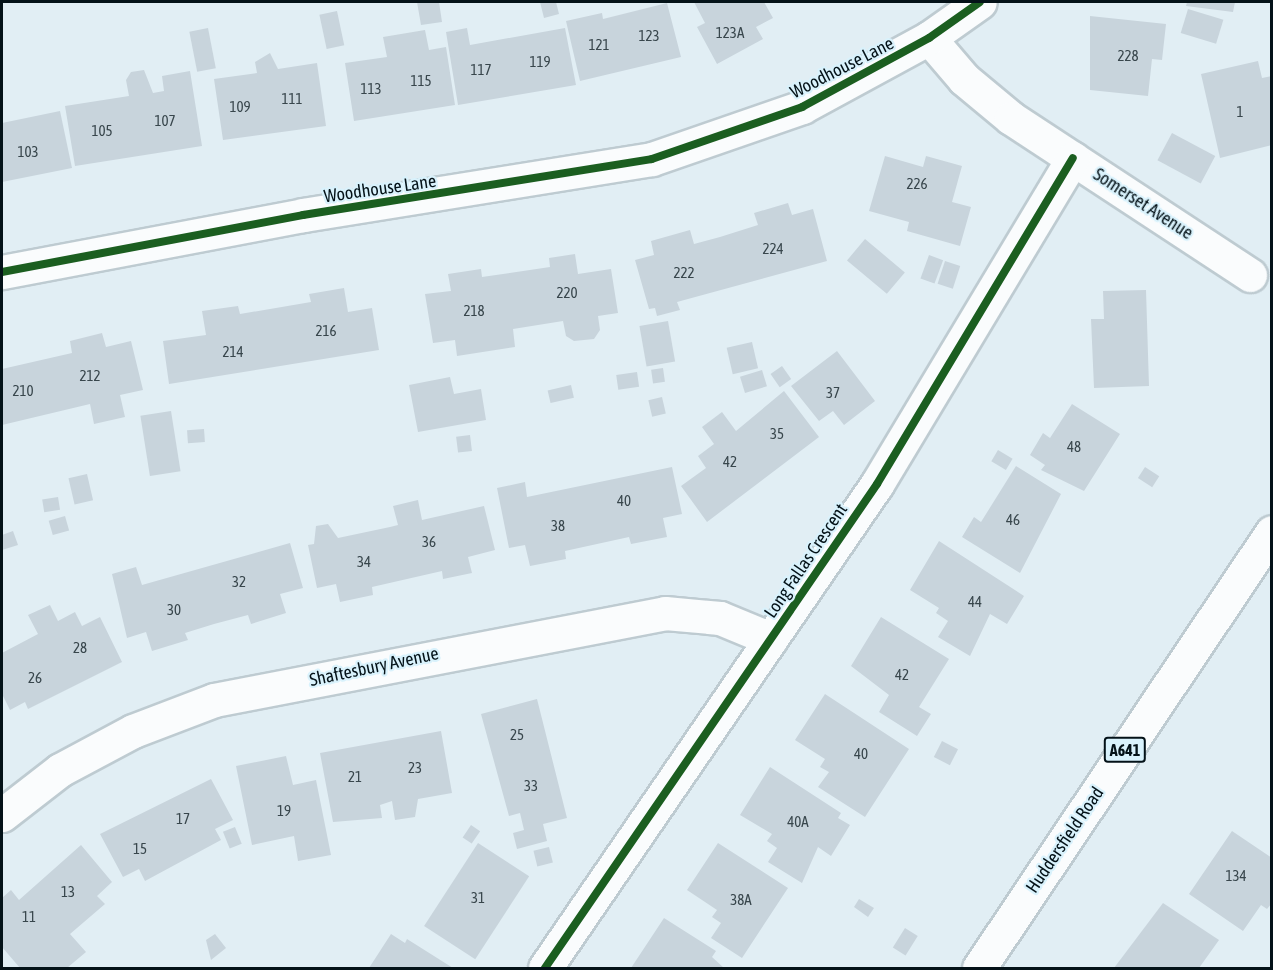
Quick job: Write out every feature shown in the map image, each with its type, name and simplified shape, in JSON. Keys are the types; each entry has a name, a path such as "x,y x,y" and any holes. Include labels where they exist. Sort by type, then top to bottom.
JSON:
{"street":[{"name":"Woodhouse Lane","path":"2,272 291,217 652,159 802,106 929,38 980,2"},
{"name":"Somerset Avenue","path":"929,38 993,104 1250,275"},
{"name":"Long Fallas Crescent","path":"545,969 877,484 1073,158"},
{"name":"Huddersfield Road","path":"979,969 1272,532"},
{"name":"Shaftesbury Avenue","path":"2,815 60,770 133,731 214,700 665,613 720,618 771,639"}],"building":[{"path":"417,2 439,2 442,22 421,25"},
{"path":"540,2 556,2 559,14 544,18"},
{"path":"694,2 764,2 773,18 756,27 763,39 717,64 697,27 705,23"},
{"path":"1187,2 1235,2 1233,12 1186,6"},
{"path":"667,3 681,57 580,81 566,21 602,13 603,19"},
{"path":"1188,9 1223,20 1216,44 1181,33"},
{"path":"337,11 344,45 327,49 319,15"},
{"path":"1090,16 1166,24 1162,60 1152,59 1148,96 1090,90"},
{"path":"208,28 216,68 197,72 189,32"},
{"path":"467,28 470,45 565,28 576,85 458,105 446,32"},
{"path":"425,30 429,50 446,47 455,105 354,121 345,63 387,57 383,37"},
{"path":"270,53 278,69 317,63 326,126 223,140 214,79 257,73 255,62"},
{"path":"1258,61 1262,78 1272,76 1272,145 1220,158 1201,74"},
{"path":"144,70 153,93 164,91 162,76 190,71 202,146 75,166 65,106 129,96 126,80 131,72"},
{"path":"60,111 72,168 2,182 2,123"},
{"path":"1172,133 1215,156 1201,183 1157,160"},
{"path":"885,156 923,167 926,156 962,166 952,202 971,207 960,246 907,231 909,222 869,211"},
{"path":"788,203 792,215 813,209 827,261 677,302 680,310 657,316 655,308 649,309 635,260 654,255 651,241 690,230 694,244 720,237 758,225 754,213"},
{"path":"865,239 905,272 887,294 847,260"},
{"path":"575,254 578,274 611,269 618,313 598,316 600,330 594,339 574,341 566,336 563,321 513,329 515,347 457,356 455,340 433,343 425,294 451,291 448,274 481,269 482,277 550,267 549,258"},
{"path":"929,255 943,260 935,284 920,278"},
{"path":"945,261 960,266 953,289 938,284"},
{"path":"344,288 348,312 372,308 379,350 169,384 163,341 206,335 202,311 238,306 240,314 311,302 309,294"},
{"path":"1146,290 1149,386 1094,388 1091,319 1104,319 1103,291"},
{"path":"668,321 675,361 647,366 639,326"},
{"path":"102,333 106,347 131,341 143,390 120,395 125,417 94,424 90,404 2,425 2,369 72,353 70,341"},
{"path":"752,342 758,368 733,374 727,348"},
{"path":"837,351 875,401 844,425 833,411 819,421 791,386"},
{"path":"782,366 791,379 780,387 771,374"},
{"path":"663,368 665,382 653,384 651,370"},
{"path":"762,370 767,386 745,393 740,377"},
{"path":"637,372 639,387 618,390 616,375"},
{"path":"450,377 454,394 481,389 486,420 418,432 409,385"},
{"path":"571,385 574,398 551,403 548,390"},
{"path":"784,391 819,437 707,522 681,486 706,468 698,456 714,444 702,427 722,412 736,431"},
{"path":"662,397 666,414 652,417 648,400"},
{"path":"1072,404 1120,434 1084,491 1041,470 1045,465 1030,455 1043,433 1050,438"},
{"path":"171,411 181,471 150,476 140,416"},
{"path":"204,429 205,442 188,443 187,430"},
{"path":"470,435 472,451 458,453 456,437"},
{"path":"998,450 1013,459 1006,470 991,461"},
{"path":"1016,466 1061,494 1020,573 962,537 974,517 981,522"},
{"path":"672,467 682,514 663,518 667,537 631,544 629,537 565,551 566,559 530,566 525,545 509,548 497,488 525,482 527,497"},
{"path":"1145,467 1159,476 1152,487 1138,478"},
{"path":"87,474 93,500 75,505 68,478"},
{"path":"58,497 60,510 44,512 42,500"},
{"path":"418,500 422,520 484,506 495,550 468,557 472,573 443,579 442,571 372,587 373,595 340,602 336,584 317,588 308,545 314,544 316,526 328,524 338,538 398,525 393,506"},
{"path":"65,516 69,530 53,535 49,521"},
{"path":"13,531 18,545 2,550 2,535"},
{"path":"939,541 1024,596 1007,624 990,614 970,656 938,637 948,621 936,613 939,608 910,590"},
{"path":"290,543 303,588 280,594 286,613 251,624 248,615 214,624 185,633 188,640 152,651 146,632 127,638 112,574 136,567 142,585"},
{"path":"50,605 58,621 75,612 82,626 100,617 122,662 28,709 25,702 10,710 2,694 2,653 38,634 28,615"},
{"path":"881,617 949,659 919,707 931,714 917,736 879,712 889,695 851,666"},
{"path":"825,694 909,749 865,817 818,787 829,772 820,767 825,759 795,740"},
{"path":"537,699 567,818 543,824 547,841 517,849 513,833 524,830 520,813 509,816 481,714"},
{"path":"441,731 452,793 418,799 415,817 395,820 392,801 380,805 382,818 333,822 320,753"},
{"path":"942,741 958,749 950,765 934,757"},
{"path":"286,756 293,785 316,780 331,855 298,861 294,836 252,845 236,766"},
{"path":"770,767 841,813 838,818 850,825 831,856 818,847 802,883 768,862 777,848 767,841 772,834 740,815"},
{"path":"211,779 233,820 215,829 221,840 145,881 139,869 123,877 100,834"},
{"path":"471,825 480,831 472,844 463,837"},
{"path":"235,827 242,844 230,849 223,832"},
{"path":"1232,831 1272,858 1272,903 1267,909 1261,905 1243,931 1189,894"},
{"path":"478,843 529,876 475,959 424,926"},
{"path":"718,843 788,888 742,958 711,938 721,923 712,917 717,910 687,890"},
{"path":"81,845 112,882 97,896 105,904 70,934 86,952 67,968 20,968 2,947 2,898 11,890 19,900"},
{"path":"549,847 553,863 537,866 533,851"},
{"path":"859,899 874,908 868,917 854,907"},
{"path":"1163,903 1219,940 1199,968 1114,968"},
{"path":"664,918 716,951 712,957 724,968 631,968"},
{"path":"905,928 918,936 906,955 893,948"},
{"path":"215,934 226,948 211,960 206,940"},
{"path":"391,934 405,943 407,939 453,968 369,968"}],"cycle path":[{"path":"2,272 303,215 652,159 802,107 929,38 980,2"},
{"path":"545,968 877,484 1073,158"}]}
